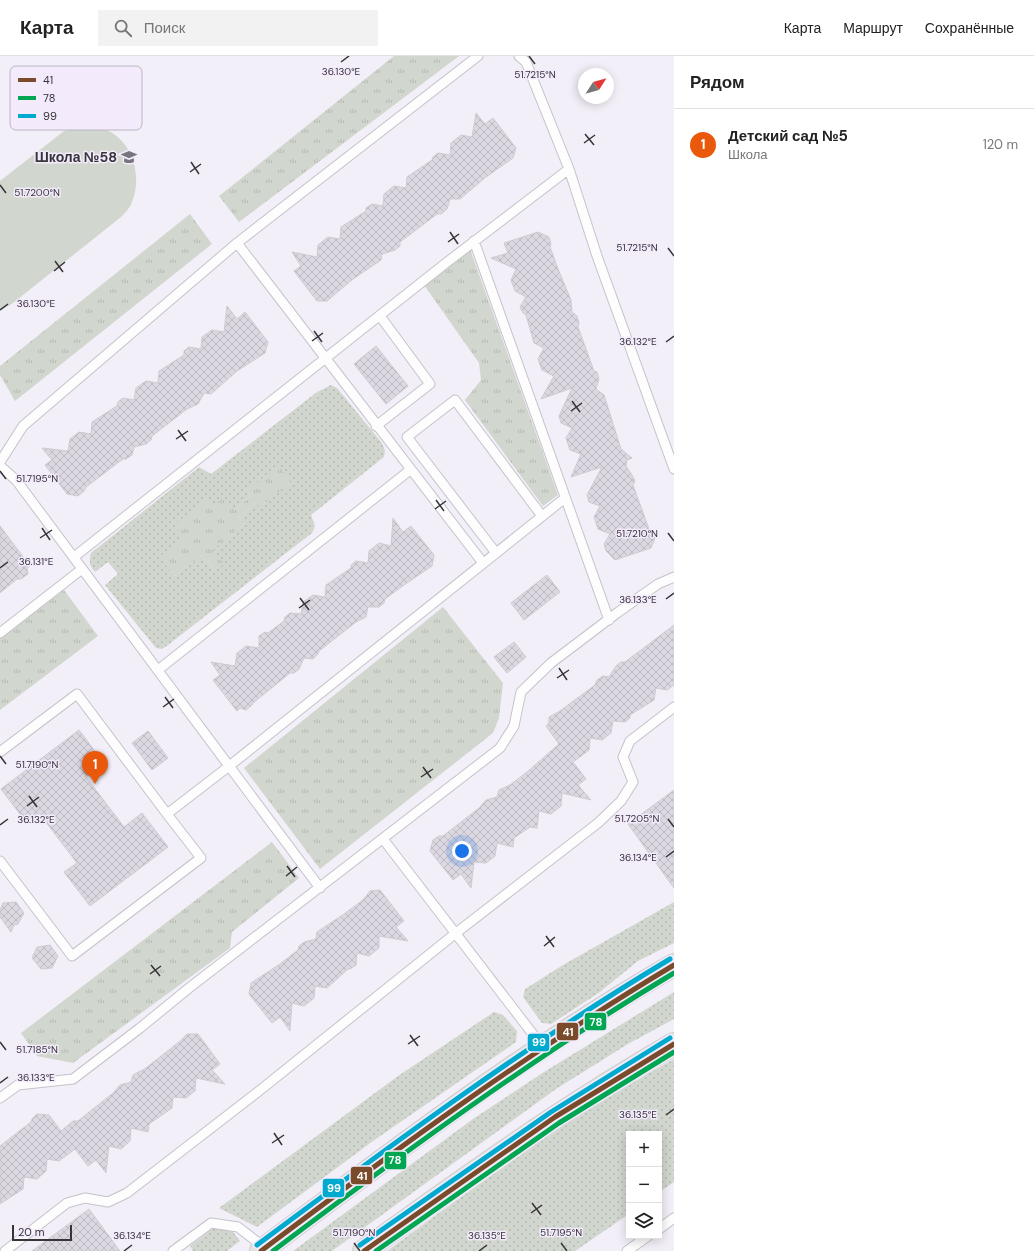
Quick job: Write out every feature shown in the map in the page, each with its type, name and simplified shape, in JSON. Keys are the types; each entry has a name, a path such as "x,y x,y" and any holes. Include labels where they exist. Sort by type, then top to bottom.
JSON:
{"main road":[{"path":"263,1249 427,1127 542,1046 614,999 674,965"},
{"path":"364,1251 466,1177 568,1109 674,1044"}],"lane":[{"path":"0,462 23,426 237,243 478,56"},
{"path":"520,56 526,62 569,169 600,263 674,468"},
{"path":"74,557 569,169"},
{"path":"474,242 609,620"},
{"path":"237,243 325,360 483,563"},
{"path":"376,426 430,384 380,316"},
{"path":"496,552 407,436 455,400 542,516"},
{"path":"0,466 16,480 158,670 228,767 320,888"},
{"path":"158,670 410,470"},
{"path":"167,814 565,498"},
{"path":"0,633 82,569"},
{"path":"0,1098 18,1085 73,1079 500,748 514,726 521,692 552,663 609,620 658,584 674,577"},
{"path":"0,752 77,694 201,858 72,956 0,861"},
{"path":"5,1251 67,1203 85,1198 108,1202 127,1193 259,1091 456,933 598,823 621,801 633,782 623,757 630,741 674,707"},
{"path":"383,839 542,1046"},
{"path":"662,1227 674,1218"},
{"path":"174,1251 211,1223 238,1226 263,1249"},
{"path":"627,1251 644,1239"}],"green space":[{"path":"394,56 459,56 239,222 219,196"},
{"path":"106,130 121,140 128,149 135,169 135,191 131,204 121,217 13,303 0,311 0,181 64,131"},
{"path":"190,214 212,244 15,401 0,375 0,366"},
{"path":"470,249 558,495 543,506 465,400 481,380 479,363 424,285"},
{"path":"331,385 337,388 382,443 385,451 384,457 311,515 315,526 312,533 168,645 162,649 156,648 105,585 118,574 108,562 95,572 90,563 91,553 199,467 211,474 317,392","holes":["291,482 260,507 256,503 239,517 244,524 212,550 215,571 202,555 175,576 160,557 183,537 206,499 212,506 234,510 251,496 247,491"]},
{"path":"278,465 291,482 259,508 256,503 239,517 244,524 213,550 224,564 215,571 202,555 175,576 159,557 183,537 174,525 206,499 213,506 224,497 234,510 251,496 247,491"},
{"path":"64,590 98,636 0,710 0,638"},
{"path":"443,607 503,683 499,718 493,733 320,869 244,768"},
{"path":"272,842 299,878 232,932 230,948 73,1063 37,1056 21,1033"},
{"path":"674,902 674,943 638,961 600,992 551,1024 542,1023 523,997 525,989 563,965"},
{"path":"674,992 674,1019 628,1044 556,1089 332,1251 293,1251 473,1119 544,1072"},
{"path":"494,1012 503,1015 517,1031 516,1042 373,1141 257,1227 219,1208 398,1076"},
{"path":"674,1059 674,1182 662,1190 662,1131 626,1131 626,1216 575,1251 387,1251 563,1126"},
{"path":"215,1227 233,1232 240,1241 227,1251 193,1251 190,1246"}],"building":[{"path":"476,113 485,124 493,118 516,148 513,158 486,177 460,199 450,199 447,209 441,214 437,214 400,242 400,246 395,250 382,254 381,260 353,279 327,301 317,301 294,271 301,266 292,252 317,257 318,245 328,237 340,239 341,227 366,211 366,208 372,204 383,206 384,194 394,186 406,188 407,177 432,160 438,153 450,155 451,143 461,135 472,137"},
{"path":"538,232 549,237 551,244 550,247 571,300 572,312 577,316 579,323 578,327 594,371 597,372 599,379 596,389 604,395 621,449 632,458 627,460 626,466 635,481 633,485 649,529 655,538 651,548 615,560 606,551 604,544 610,534 598,529 594,517 600,506 589,502 587,495 602,467 571,477 581,454 570,450 566,438 572,428 561,423 559,416 572,388 541,399 554,376 542,370 538,359 544,348 534,343 526,315 520,307 526,297 515,291 511,280 516,269 491,258 508,253 504,243"},
{"path":"227,306 237,319 245,312 268,342 265,353 237,371 211,394 204,393 198,404 187,409 152,436 151,440 146,444 134,447 132,455 126,459 123,459 86,487 78,496 67,494 45,465 52,460 42,448 68,451 70,439 79,432 91,434 92,422 117,406 118,402 123,398 134,400 136,388 146,381 158,383 159,371 184,355 184,351 189,347 201,349 202,337 212,330 224,332"},
{"path":"376,346 408,386 386,404 354,364"},
{"path":"393,518 403,532 411,526 434,555 432,566 385,599 384,603 379,607 368,607 366,617 356,622 319,651 313,659 304,658 299,669 294,673 290,673 246,710 240,708 237,711 213,680 220,675 211,662 235,666 237,653 246,646 259,648 259,636 265,632 268,633 284,621 285,617 290,613 301,614 303,602 313,595 325,597 326,585 351,568 351,565 356,561 368,563 369,551 379,543 391,546"},
{"path":"0,526 30,566 27,568 28,574 21,579 17,579 0,593"},
{"path":"547,575 560,592 524,620 511,603"},
{"path":"674,625 674,685 667,690 656,688 654,700 630,715 630,718 625,722 613,721 611,733 602,740 590,738 589,750 573,762 586,779 578,785 591,800 562,793 561,806 551,814 539,811 537,828 530,827 514,838 513,847 497,843 495,856 486,863 474,862 471,888 461,874 453,880 430,851 433,840 439,836 443,836 479,808 486,800 497,797 499,790 510,785 527,772 559,744 546,726 549,723 549,717 560,711 595,685 597,680 603,676 609,677 616,666 621,662 625,662"},
{"path":"514,642 526,657 507,673 494,657"},
{"path":"79,730 104,763 86,777 124,827 142,813 168,847 90,906 64,872 77,863 39,813 26,822 1,789"},
{"path":"148,731 168,758 152,770 132,743"},
{"path":"674,790 674,888 628,824"},
{"path":"380,890 404,921 396,927 408,941 379,936 379,948 369,956 357,953 356,965 348,969 327,988 315,986 314,998 304,1006 292,1003 290,1031 280,1017 272,1023 249,994 251,983 280,964 298,950 299,946 304,942 316,939 317,932 363,900 370,891"},
{"path":"16,902 24,913 18,924 14,925 11,932 0,917 0,910 3,903"},
{"path":"50,945 58,956 52,968 41,969 32,958 37,947"},
{"path":"187,1034 198,1034 220,1064 212,1070 225,1084 196,1078 195,1091 186,1098 173,1097 172,1108 149,1124 148,1132 131,1128 130,1141 121,1149 109,1146 106,1173 96,1160 88,1166 75,1149 59,1161 47,1159 46,1171 37,1179 24,1177 23,1189 0,1204 0,1146 31,1122 37,1114 49,1115 61,1131 73,1121 78,1121 113,1093 120,1085 131,1082 133,1075 146,1068"},
{"path":"89,1209 120,1251 32,1251"}],"transit line":[{"name":"99","path":"257,1245 409,1133 511,1061 616,992 670,959"},
{"name":"41","path":"261,1251 464,1102 620,998 674,965"},
{"name":"78","path":"273,1251 420,1142 520,1072 622,1005 674,973"},
{"name":"99","path":"360,1245 551,1112 670,1038"},
{"name":"41","path":"364,1251 555,1117 674,1044"},
{"name":"78","path":"376,1251 559,1123 674,1052"}],"place":[{"name":"Школа №58","path":"129,157"},
{"name":"Детский сад №5","path":"95,784"}]}
